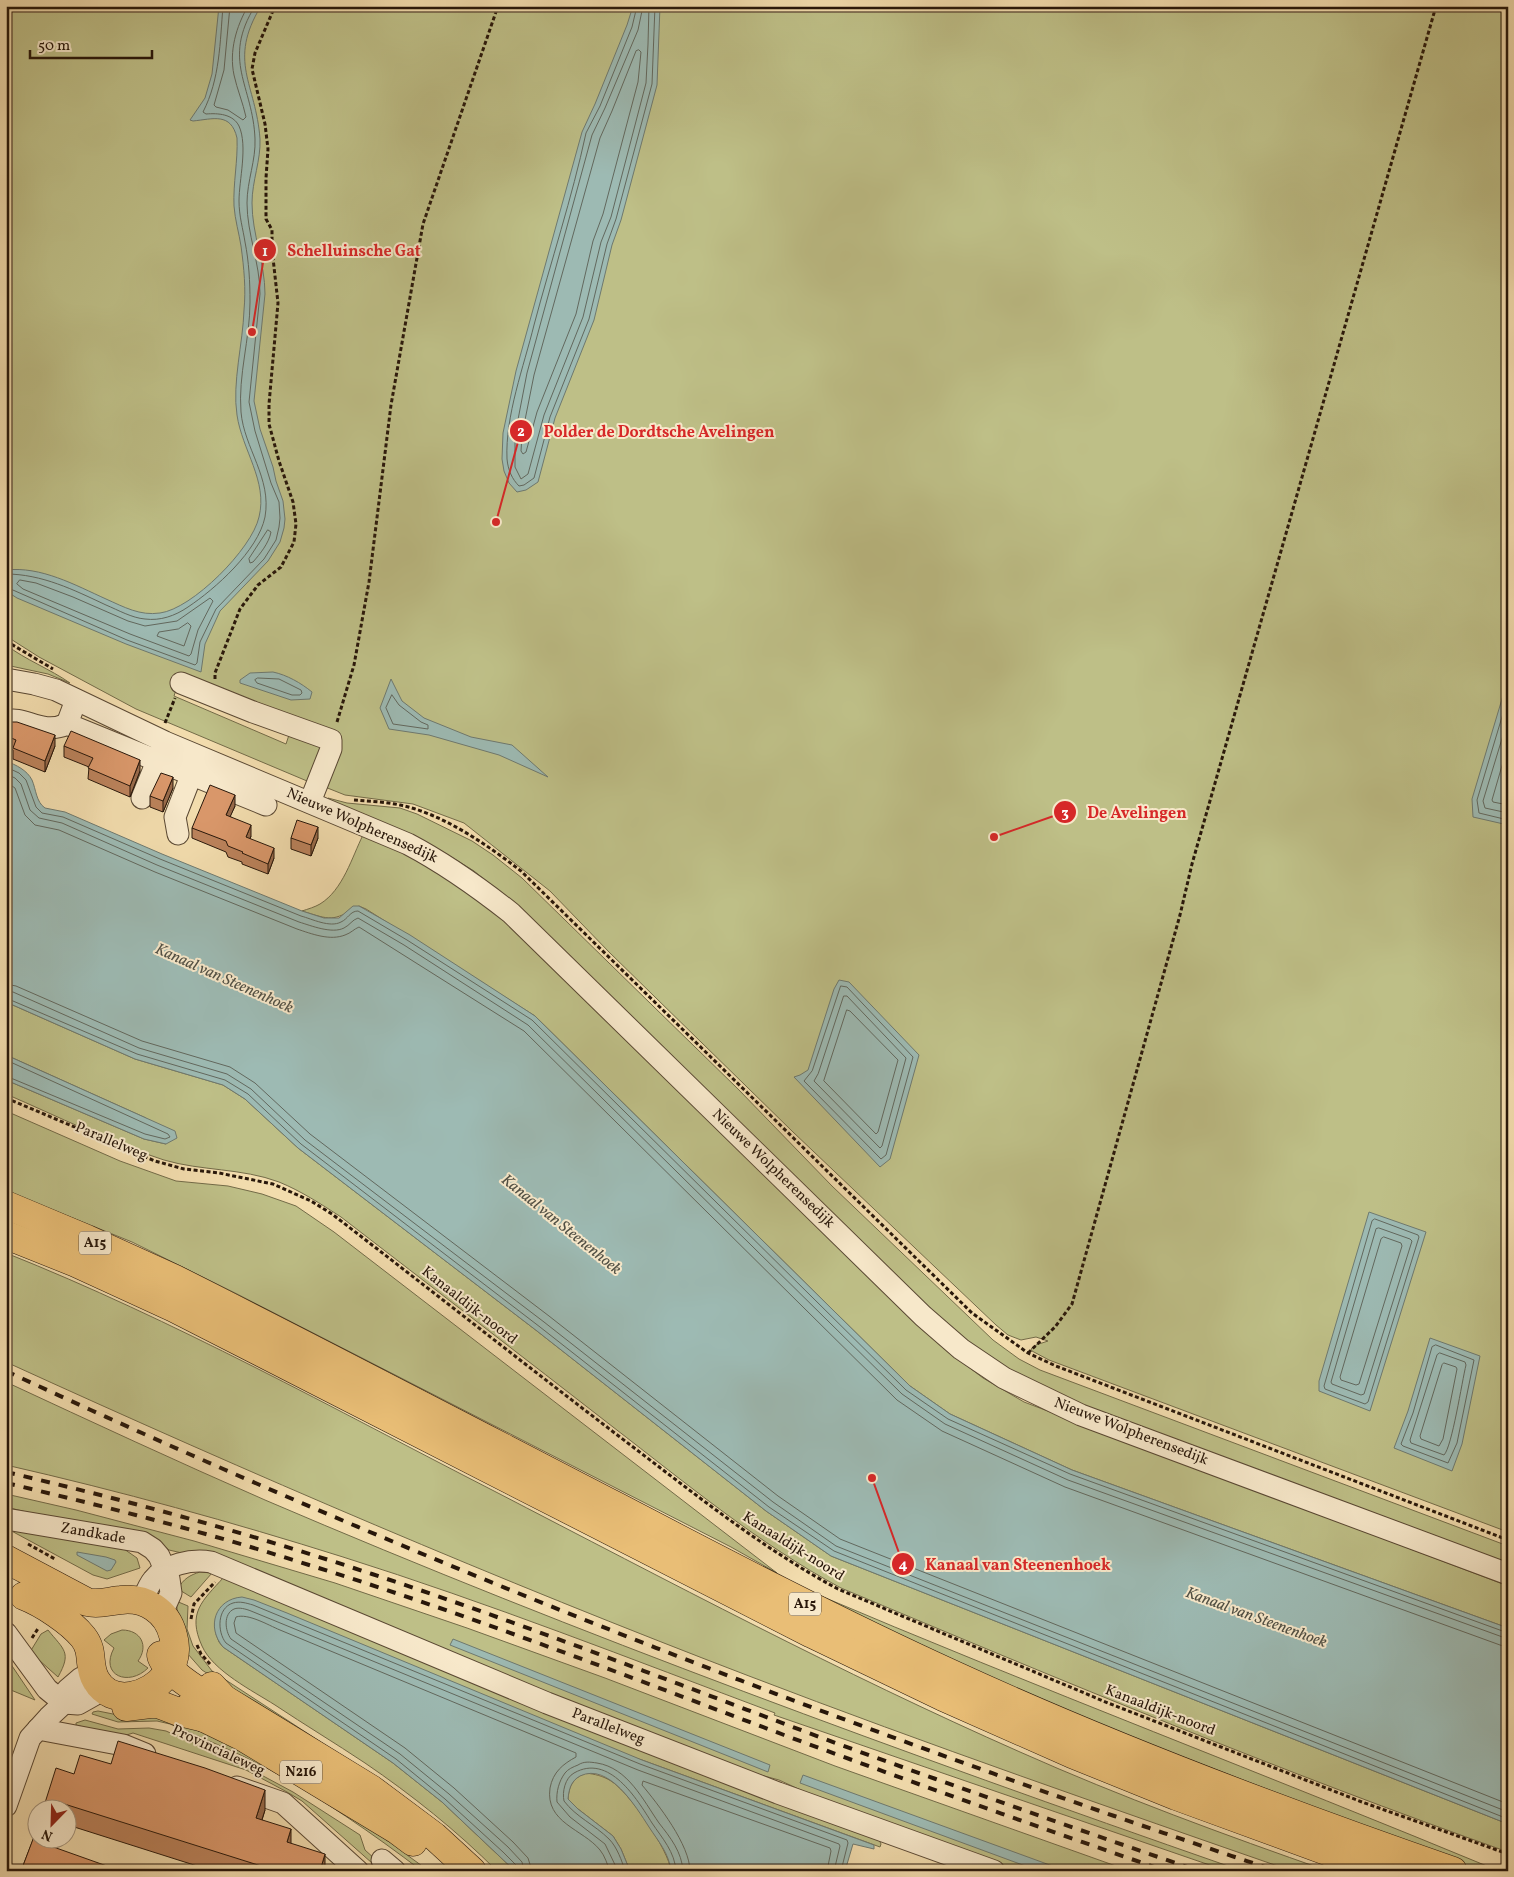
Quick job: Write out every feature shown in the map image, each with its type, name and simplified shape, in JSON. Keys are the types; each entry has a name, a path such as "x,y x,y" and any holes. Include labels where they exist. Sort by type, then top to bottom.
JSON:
{"main road":[{"name":"A15","path":"6,1206 87,1239 182,1282 830,1617 953,1675 1082,1732 1200,1779 1323,1826 1453,1871"},
{"name":"A15","path":"6,1235 76,1263 190,1316 728,1592 943,1697 1072,1754 1176,1796 1380,1871"},
{"path":"6,1559 87,1602 102,1604 122,1600 146,1609 172,1632 175,1650 162,1680"},
{"path":"15,1589 34,1610 80,1641"},
{"path":"93,1688 77,1660 80,1641 86,1630 101,1618 122,1612 146,1609"},
{"name":"N216","path":"93,1688 104,1702 129,1708 162,1680 214,1687 224,1699 372,1789 434,1836 472,1871"},
{"name":"Provincialeweg","path":"162,1680 166,1706 179,1712 204,1718 243,1737 397,1830 451,1871"}],"street":[{"name":"Nieuwe Wolpherensedijk","path":"6,679 56,690 76,700 165,734 199,756 408,844 439,860 476,884 511,913 923,1316 961,1349 1004,1378 1081,1415 1508,1574"},
{"path":"181,683 331,740 331,750 310,802"},
{"path":"6,721 16,720 52,728 67,724 76,700"},
{"name":"Nieuwe Wolpherensedijk","path":"67,724 266,805"},
{"path":"142,798 157,761 165,734"},
{"path":"178,834 175,817 199,756"},
{"name":"Zandkade","path":"6,1519 142,1542 152,1548 159,1556 166,1570 171,1592 146,1609"},
{"name":"Parallelweg","path":"166,1570 190,1560 211,1562 547,1703 778,1793 994,1871"},
{"path":"6,1634 47,1689 64,1703"},
{"path":"6,1806 26,1747 38,1729 64,1703 67,1690 93,1688"},
{"path":"38,1729 122,1746 167,1762"},
{"path":"220,1781 283,1804 358,1871"}],"path":[{"path":"211,695 215,673 240,609 258,586 281,567 294,542 296,524 293,502 269,424 278,303 272,249 272,230 266,219 268,149 265,124 252,69 255,53 275,6"},
{"path":"331,740 354,664 370,582 391,405 422,224 498,6"},
{"path":"1436,6 1192,864 1180,915 1072,1304 1055,1327 1028,1353 1508,1540"},
{"path":"165,734 181,683"},
{"name":"Parallelweg","path":"6,1098 155,1161 184,1169 219,1173"},
{"name":"Kanaaldijk-noord","path":"219,1173 273,1184 311,1201 332,1214 701,1499 780,1555 832,1586 1117,1706 1362,1802 1508,1854"},
{"path":"194,1604 227,1568"}],"green space":[{"path":"6,6 1508,6 1508,1532 1049,1360 1032,1351 1031,1349 1036,1345 1048,1341 1036,1337 1021,1340 1008,1335 996,1325 793,1132 609,952 550,891 464,823 413,804 345,795 325,787 340,736 180,678 174,696 286,744 291,729 322,743 310,779 307,781 136,709 39,657 6,636"},
{"path":"6,645 70,683 48,674 6,665"},
{"path":"328,798 347,803 400,808 417,814 472,841 522,878 738,1089 832,1186 993,1340 1019,1359 1040,1370 1508,1546 1508,1567 1057,1396 1004,1367 923,1306 518,907 474,871 440,850 328,801"},
{"path":"363,835 432,866 504,916 941,1346 983,1378 1024,1402 1508,1586 1508,1628 1072,1470 950,1414 910,1386 535,1016 366,909 359,906 343,915 331,918 302,911 320,904 335,890 341,882"},
{"path":"6,1002 135,1059 223,1085 245,1099 298,1148 537,1331 766,1511 831,1556 1508,1824 1508,1852 1256,1758 841,1588 752,1533 341,1217 311,1198 265,1177 178,1164 164,1160 104,1137 6,1094 6,1080 144,1139 166,1144 146,1118 6,1055"},
{"path":"6,1111 120,1161 176,1181 228,1186 262,1194 296,1206 334,1232 777,1573 731,1547 237,1294 132,1242 6,1191"},
{"path":"6,1253 131,1307 253,1366 755,1626 953,1722 1058,1769 1135,1800 1328,1871 1292,1871 952,1751 655,1640 375,1525 190,1445 6,1362"},
{"path":"6,1382 167,1457 265,1500 503,1598 864,1736 1228,1866 1227,1871 774,1715 775,1713 614,1652 398,1575 218,1519 91,1485 6,1465"},
{"path":"6,1494 194,1541 335,1583 467,1628 605,1678 835,1766 1130,1871 1015,1871 816,1797 779,1780 735,1768 182,1553 169,1550 162,1545 6,1507"},
{"path":"6,1528 124,1549 137,1558 140,1568 107,1579 93,1575"},
{"path":"200,1572 212,1573 191,1597 178,1589 187,1578"},
{"path":"224,1577 876,1833 881,1844 880,1847 642,1760 216,1634 223,1647 393,1763 442,1802 515,1871 497,1871 434,1814 383,1775 234,1680 215,1664 202,1646 196,1625 199,1608 203,1601"},
{"path":"809,1591 1499,1871 1484,1871 1465,1865 987,1682"},
{"path":"176,1601 188,1606 187,1629 193,1646 212,1671 336,1752 334,1756 202,1670 187,1653 180,1631"},
{"path":"48,1630 62,1647 65,1656 65,1662 58,1677 30,1652 41,1634"},
{"path":"122,1630 134,1633 143,1645 138,1661 148,1668 133,1677 118,1676 110,1666 110,1658 114,1648 104,1640 111,1634"},
{"path":"6,1657 35,1700 6,1688"},
{"path":"98,1711 118,1715 165,1714 237,1747 370,1828 429,1871 422,1871 326,1803 253,1761 170,1724 157,1721 118,1722 92,1714"},
{"path":"85,1720 118,1729 149,1728 166,1731 239,1763 293,1792 360,1835 365,1850 386,1869 381,1871 302,1801 246,1770 133,1733 120,1737 76,1725 76,1723"},
{"path":"585,1773 599,1775 608,1779 628,1797 656,1836 669,1862 671,1871 630,1871 621,1849 613,1836 568,1799 572,1783"}],"water":[{"path":"219,6 261,6 251,25 246,43 245,58 246,73 258,120 260,139 252,203 265,294 254,401 260,429 283,501 285,519 280,542 268,561 220,611 205,644 201,672 126,644 17,598 6,591 6,570 32,571 45,574 132,610 153,614 160,613 188,601 219,576 245,545 259,517 260,491 240,428 236,403 245,294 242,254 234,206 237,138 234,130 226,121 220,119 190,120 205,98 212,74"},
{"path":"633,6 660,6 657,85 621,220 612,245 594,320 555,418 538,482 526,490 517,492 509,483 502,459 503,433 516,371 582,132 627,25"},
{"path":"273,672 289,677 308,689 312,692 310,699 291,700 240,683 240,680 250,673"},
{"path":"391,679 402,701 424,718 471,737 512,745 548,777 499,755 429,735 389,729 380,708"},
{"path":"1508,679 1508,825 1473,817 1472,799"},
{"path":"6,761 21,768 30,776 38,799 45,808 65,812 162,854 302,911 324,918 339,918 353,906 359,906 410,935 535,1016 910,1386 950,1414 1072,1470 1508,1628 1508,1824 831,1556 766,1511 537,1331 298,1148 245,1099 223,1085 135,1059 6,1002"},
{"path":"839,980 849,982 919,1055 890,1159 880,1167 794,1077 808,1070 834,989"},
{"path":"6,1055 175,1131 177,1138 166,1144 144,1139 6,1080"},
{"path":"1369,1212 1426,1232 1370,1411 1319,1391 1319,1381"},
{"path":"1430,1338 1480,1356 1462,1444 1452,1471 1394,1448 1408,1411"},
{"path":"77,1552 106,1557 116,1562 111,1570 107,1571 77,1555"},
{"path":"242,1597 287,1613 642,1760 874,1845 874,1849 853,1844 845,1871 671,1871 663,1848 629,1798 611,1781 601,1775 591,1773 574,1780 568,1799 613,1836 621,1849 630,1871 515,1871 442,1802 393,1763 223,1647 215,1631 216,1615 225,1603"},
{"path":"453,1639 770,1765 768,1772 450,1645"},
{"path":"803,1775 1064,1871 1039,1871 800,1783"}],"building":[{"path":"6,722 17,722 55,735 45,761 13,748 16,740 6,734"},
{"path":"71,731 140,760 130,786 88,768 93,758 64,746"},
{"path":"161,773 173,777 163,801 150,796"},
{"path":"210,785 235,795 226,815 251,825 246,837 274,848 268,864 228,846 226,841 192,828"},
{"path":"297,820 318,827 311,845 291,838"},
{"path":"118,1741 205,1768 265,1790 256,1818 291,1829 287,1842 325,1854 320,1871 277,1871 78,1808 78,1800 46,1800 56,1768 74,1774 80,1755 111,1764"},
{"path":"29,1850 62,1850 121,1871 21,1871"}],"railway":[{"path":"6,1371 161,1442 318,1510 634,1639 954,1760 1277,1871"},
{"path":"6,1472 190,1519 372,1574 549,1636 841,1745 1199,1871"},
{"path":"6,1483 196,1531 429,1604 927,1787 1166,1871"}],"place":[{"name":"Schelluinsche Gat","path":"252,332"},
{"name":"Polder de Dordtsche Avelingen","path":"496,522"},
{"name":"De Avelingen","path":"994,837"},
{"name":"Kanaal van Steenenhoek","path":"872,1478"}]}
